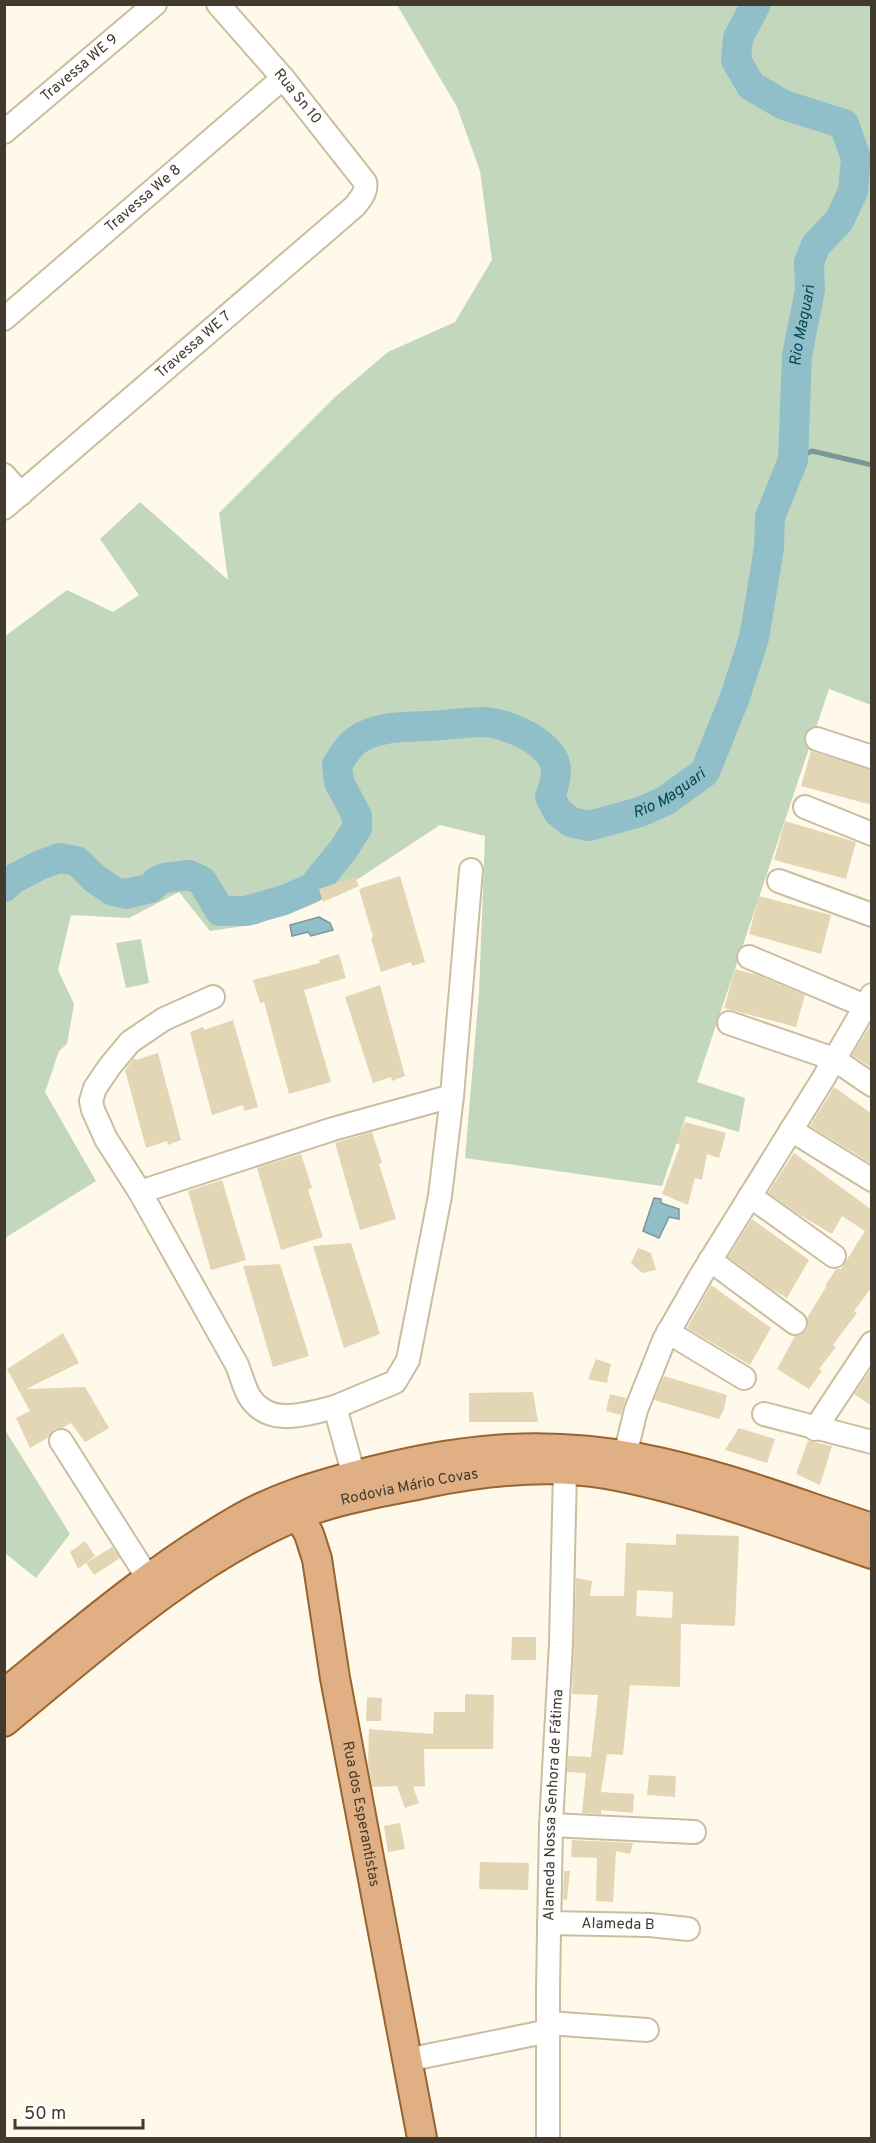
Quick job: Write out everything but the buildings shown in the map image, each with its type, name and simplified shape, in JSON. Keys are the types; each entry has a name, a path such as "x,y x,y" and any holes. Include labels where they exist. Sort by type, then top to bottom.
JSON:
{"main road":[{"name":"Rodovia Mário Covas","path":"4,1722 168,1591 242,1544 293,1505 302,1490 436,1456 503,1448 567,1449 626,1455 705,1474 872,1528"},
{"name":"Rodovia Mário Covas","path":"4,1694 148,1578 243,1517 293,1505 337,1503 452,1477 504,1471 565,1471 604,1474 654,1485 872,1554"},
{"name":"Rua dos Esperantistas","path":"293,1505 312,1543 321,1581 335,1678 422,2139"}],"street":[{"name":"Travessa WE 9","path":"4,132 155,4"},
{"name":"Rua Sn 10","path":"218,4 283,78 365,182 364,194"},
{"name":"Travessa We 8","path":"4,319 283,78"},
{"name":"Travessa WE 7","path":"13,501 355,206 364,194"},
{"path":"4,475 13,501"},
{"path":"817,739 872,757"},
{"path":"805,807 872,834"},
{"path":"213,997 164,1019 130,1042 110,1065 95,1088 92,1101 93,1110 106,1139 140,1192 237,1365 249,1396 260,1408 273,1416 285,1417 335,1407 395,1382 408,1360 440,1196 452,1096 471,870"},
{"path":"779,881 872,915"},
{"path":"626,1455 636,1410 668,1332 710,1260 870,1003 749,957"},
{"path":"729,1023 834,1059 872,1085"},
{"path":"140,1192 333,1129 452,1096"},
{"path":"791,1130 872,1180"},
{"path":"750,1196 834,1256"},
{"path":"710,1260 795,1323"},
{"path":"668,1332 744,1378"},
{"path":"815,1429 872,1343"},
{"path":"335,1407 354,1476"},
{"path":"764,1414 872,1442"},
{"path":"61,1441 148,1578"},
{"name":"Alameda Nossa Senhora de Fátima","path":"548,2139 551,1825 561,1643 565,1471"},
{"path":"551,1825 694,1832"},
{"name":"Alameda B","path":"549,1923 650,1925 688,1929"},
{"path":"408,2060 548,2027 647,2030"}],"green space":[{"path":"397,5 871,5 871,705 829,689 697,1082 745,1098 739,1132 686,1116 662,1186 465,1158 479,993 485,836 440,825 358,879 258,924 210,931 179,892 129,918 71,915 58,970 74,1004 67,1044 59,1051 45,1092 96,1181 5,1238 4,637 67,590 113,612 139,595 100,539 140,502 228,580 219,513 335,397 388,352 455,322 492,260 480,171 457,107"},
{"path":"141,939 149,983 126,988 116,943"},
{"path":"5,1430 70,1534 36,1578 5,1553"}],"water":[{"path":"319,917 330,923 333,930 311,936 308,932 292,936 290,925"},
{"path":"654,1198 661,1199 661,1203 679,1209 679,1219 669,1217 659,1238 643,1231"}],"waterway":[{"name":"Rio Maguari","path":"4,887 13,879 59,858 77,861 94,878 113,891 126,894 151,888 157,881 165,878 189,875 202,881 220,911 246,911 284,900 312,888 343,850 357,828 357,816 339,782 337,765 348,748 357,740 373,732 391,728 484,722 505,726 528,736 548,751 554,760 556,774 550,797 558,812 571,822 589,826 640,812 665,801 705,772 735,697 754,638 769,548 770,517 793,460 797,355 810,290 809,262 816,245 839,221 853,191 856,158 844,124 784,105 751,86 736,60 738,38 756,4"},
{"path":"793,460 812,451 872,465"}]}
